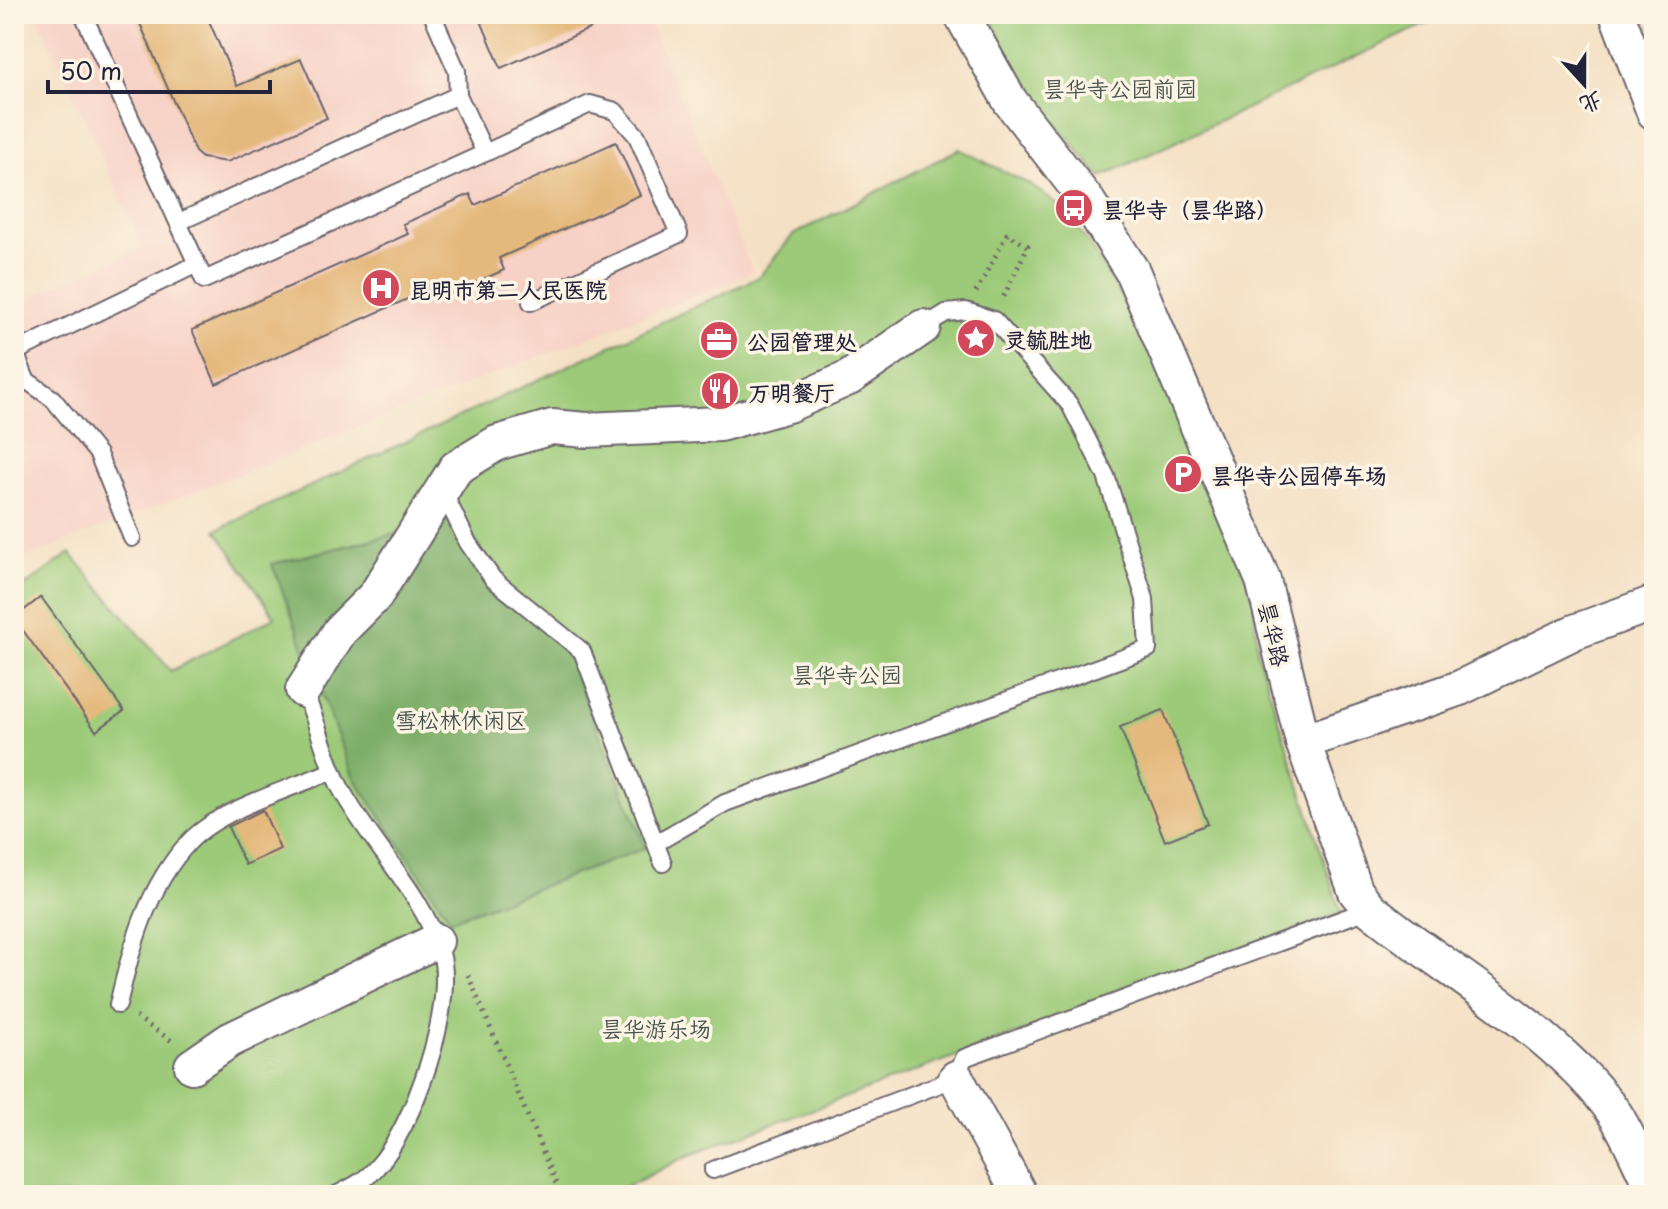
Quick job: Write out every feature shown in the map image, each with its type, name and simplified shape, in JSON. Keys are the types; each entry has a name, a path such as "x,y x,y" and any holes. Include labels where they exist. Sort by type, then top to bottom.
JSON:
{"street":[{"name":"昙华路","path":"961,14 1010,101 1088,202 1132,271 1263,580 1303,742 1356,892 1370,909 1526,1027 1579,1073 1615,1115 1654,1191"},
{"path":"1617,14 1654,112"},
{"path":"303,690 340,631 375,596 456,468 497,443 552,427 586,430 720,424 788,405 849,378 923,327"},
{"path":"1303,742 1460,688 1574,632 1654,603"},
{"path":"192,1066 230,1040 436,941"},
{"path":"956,1078 1020,1195"}],"lane":[{"path":"83,14 204,280 590,104 615,111 637,136 679,234 531,302"},
{"path":"432,14 457,71 458,95 485,153"},
{"path":"179,222 458,95"},
{"path":"132,538 98,454 53,399 26,380 15,352 197,264"},
{"path":"656,843 725,803 1148,649 1145,599 1106,476 1070,405 994,320 966,311 946,313 923,327"},
{"path":"442,489 468,543 493,579 582,651 663,863"},
{"path":"303,690 332,771 425,917 436,941 446,988 444,1013 409,1117 377,1168 357,1185 336,1195"},
{"path":"118,1005 130,952 143,917 159,885 189,841 224,818 332,771"},
{"path":"713,1170 956,1078 964,1058 1370,909"}],"path":[{"path":"966,311 1007,234 1028,246 994,320"},
{"path":"436,941 461,958 561,1195"},
{"path":"118,1005 175,1043 192,1066"}],"shaded area":[{"name":"昆明市第二人民医院","path":"37,14 646,14 753,273 14,562 14,304 143,248"}],"green space":[{"name":"昙华寺公园前园","path":"988,14 1447,14 1101,177 1028,92"},
{"name":"昙华寺公园","path":"959,149 1031,185 1063,209 1095,252 1146,340 1254,597 1257,652 1341,913 685,1157 610,1195 14,1195 14,594 70,553 171,671 275,617 216,530 759,277 793,235"},
{"name":"雪松林休闲区","path":"461,518 510,600 563,644 646,848 451,920 353,776 272,564"}],"building":[{"path":"136,14 206,14 237,86 301,59 327,118 227,162 202,158 195,152"},
{"path":"478,14 623,14 501,68"},
{"path":"616,142 640,195 499,258 504,270 437,300 432,288 216,384 192,330 408,234 403,224 470,194 475,205"},
{"path":"41,597 124,711 96,731 14,618"},
{"path":"1163,710 1208,824 1165,841 1120,727"},
{"path":"263,810 280,849 245,865 228,827"}],"place":[{"name":"昙华寺（昙华路）","path":"1074,208"},
{"name":"昆明市第二人民医院","path":"381,288"},
{"name":"灵毓胜地","path":"976,338"},
{"name":"公园管理处","path":"719,340"},
{"name":"万明餐厅","path":"720,391"},
{"name":"昙华寺公园停车场","path":"1183,474"}],"park label":[{"name":"昙华游乐场","path":"656,1027"}]}
